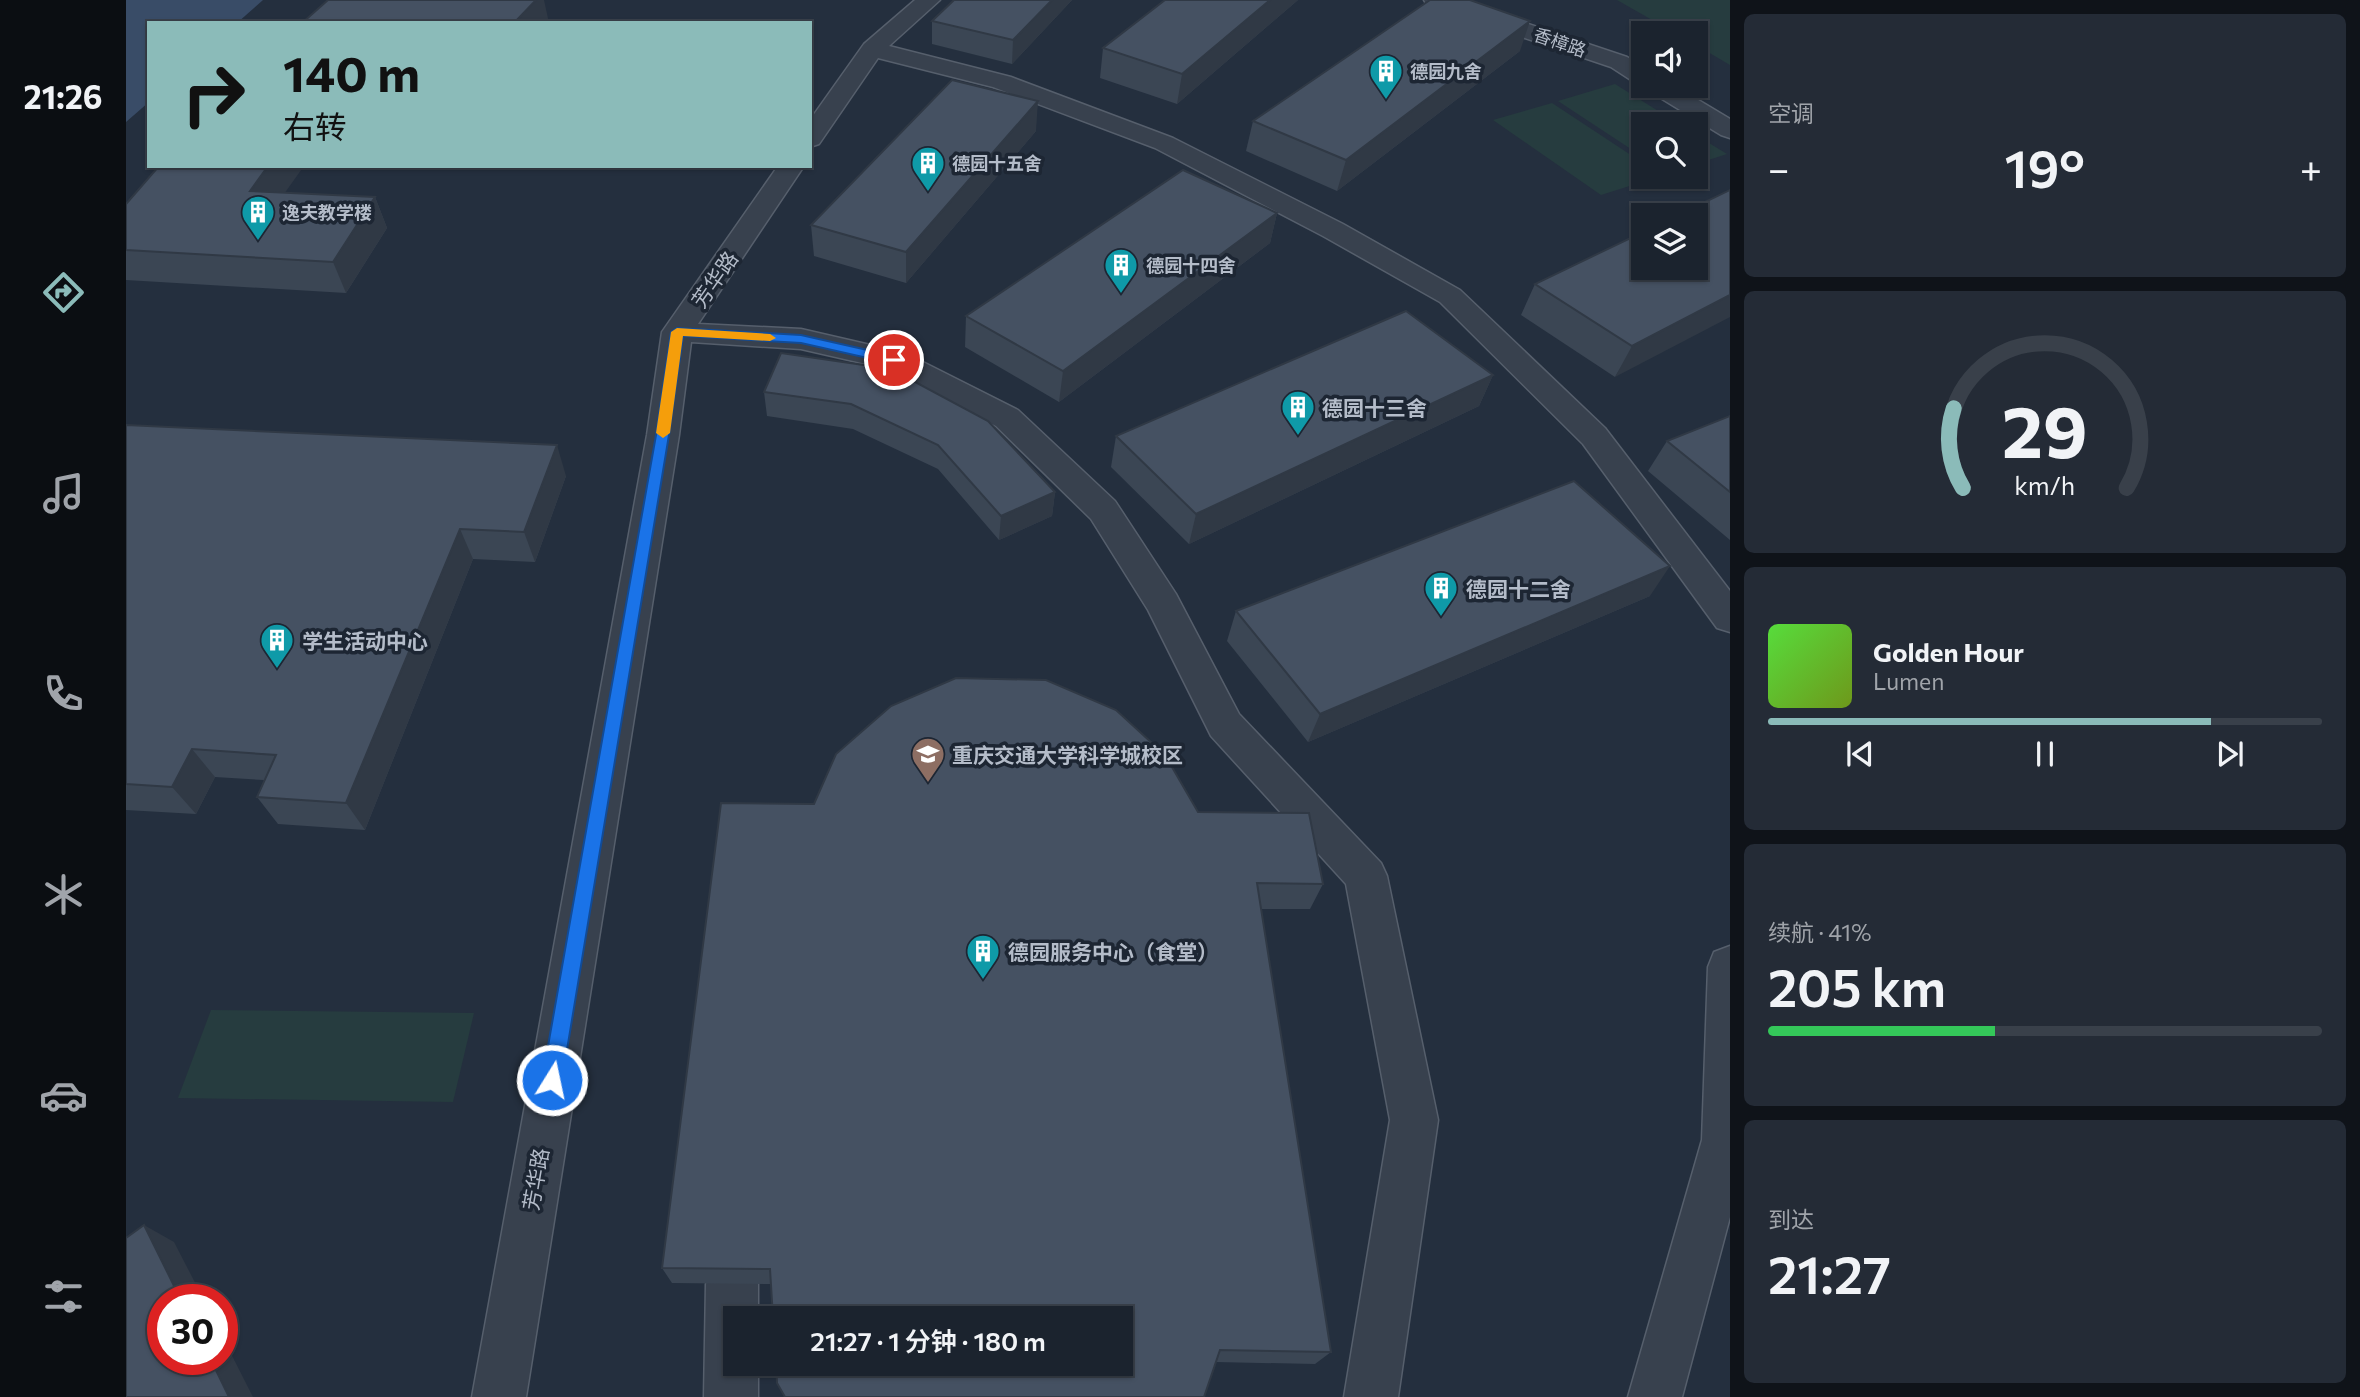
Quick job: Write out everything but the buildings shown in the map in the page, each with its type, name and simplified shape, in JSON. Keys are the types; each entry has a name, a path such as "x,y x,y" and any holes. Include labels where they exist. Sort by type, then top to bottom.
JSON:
{"street":[{"path":"812,136 872,49 929,0"},
{"name":"香樟路","path":"1435,0 1619,62 1631,70"},
{"path":"872,49 1002,82 1164,143 1333,230 1450,296 1594,436 1730,618"},
{"path":"1678,98 1730,130"},
{"name":"芳华路","path":"499,1397 660,449 677,332 790,168"},
{"path":"677,332 801,339 894,360 1007,418 1103,510 1163,604 1225,725 1366,876 1415,1120 1371,1397"},
{"path":"1656,1397 1728,1140 1730,967"},
{"path":"731,1397 732,1284"}],"green space":[{"path":"1617,0 1730,0 1730,65 1708,52 1708,21 1654,21"},
{"path":"1615,84 1631,94 1631,98 1637,98 1660,112 1631,112 1631,149 1558,101"},
{"path":"1552,103 1631,155 1631,186 1601,195 1493,120"},
{"path":"1708,142 1727,154 1708,160"},
{"path":"211,1010 474,1013 453,1102 178,1098"}],"water":[{"path":"126,0 263,0 239,21 147,21 147,104 126,122"}],"slow traffic":[{"path":"663,433 677,332 770,338"}],"place":[{"name":"德园九舍","path":"1386,101"},
{"name":"德园十五舍","path":"928,193"},
{"name":"逸夫教学楼","path":"258,242"},
{"name":"德园十四舍","path":"1121,295"},
{"name":"德园十三舍","path":"1298,437"},
{"name":"德园十二舍","path":"1441,618"},
{"name":"学生活动中心","path":"277,670"},
{"name":"重庆交通大学科学城校区","path":"928,784"},
{"name":"德园服务中心（食堂）","path":"983,981"}],"route":[{"path":"552,1080 663,435 677,332 801,339 894,360"}]}
